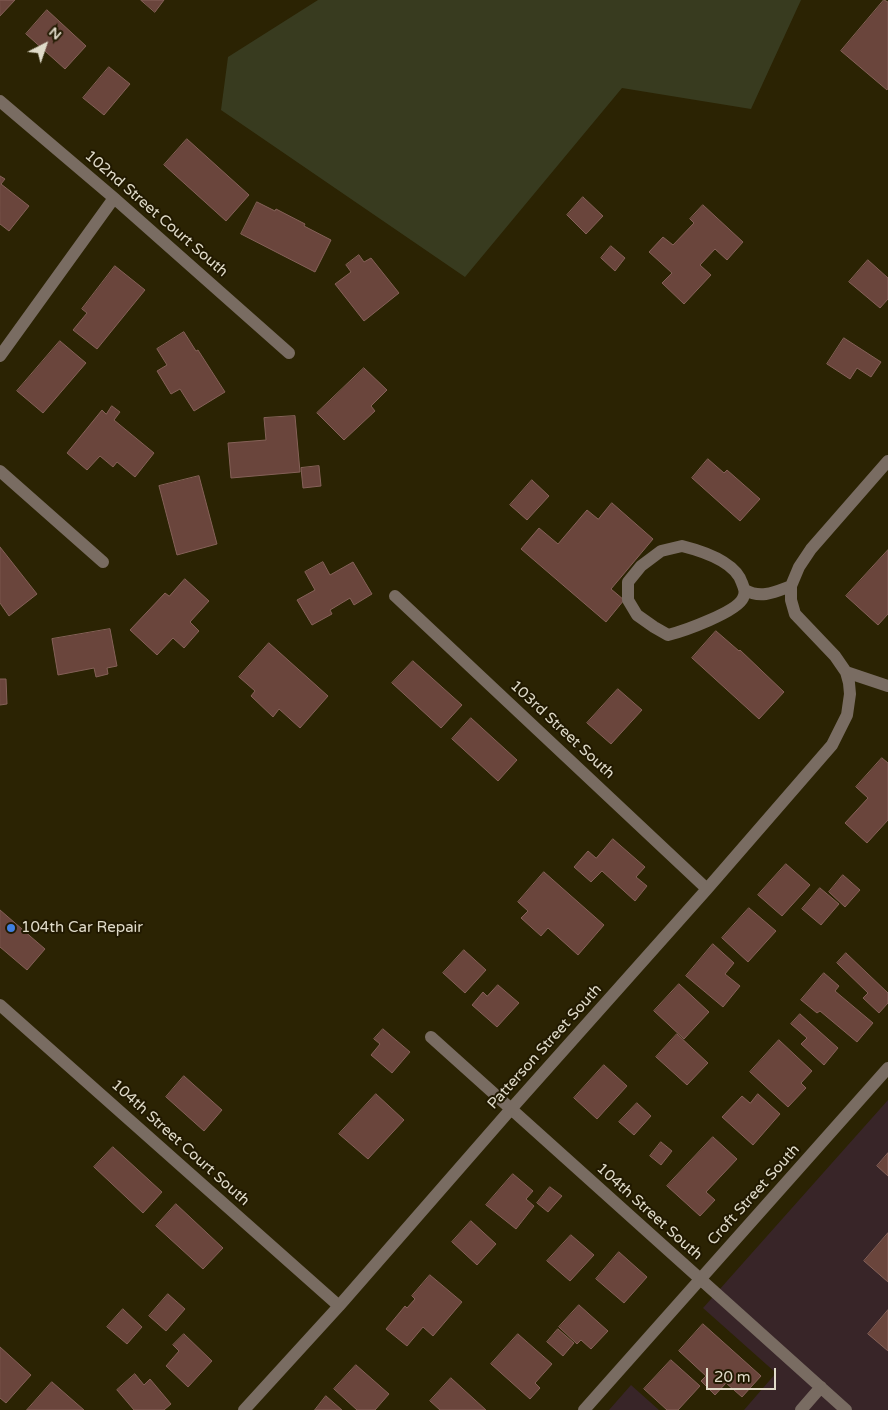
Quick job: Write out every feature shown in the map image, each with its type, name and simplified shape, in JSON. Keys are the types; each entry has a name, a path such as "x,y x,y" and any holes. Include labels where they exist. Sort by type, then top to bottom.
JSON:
{"street":[{"name":"102nd Street Court South","path":"0,101 114,198 289,353"},
{"path":"0,356 114,198"},
{"path":"888,462 811,550 799,567 791,586 791,600 796,614 836,656 846,672 888,686"},
{"path":"0,471 103,562"},
{"path":"745,590 743,598 728,612 668,635 637,615 628,600 628,582 641,566 660,551 682,546 706,552 724,563 740,576 745,590 752,594 771,593 791,586"},
{"name":"103rd Street South","path":"395,596 707,889"},
{"name":"Patterson Street South","path":"244,1410 339,1306 832,745 847,715 850,694 846,672"},
{"name":"104th Street Court South","path":"0,1004 339,1306"},
{"name":"104th Street South","path":"431,1037 846,1410"},
{"name":"Croft Street South","path":"584,1410 888,1068"},
{"path":"801,1410 821,1388"}],"shaded area":[{"path":"888,1100 888,1410 744,1410 776,1373 703,1308"},
{"path":"631,1385 659,1410 609,1410"}],"green space":[{"path":"318,0 801,0 751,109 622,88 465,277 221,110 228,57"}],"building":[{"path":"0,0 15,0 0,16"},
{"path":"141,0 164,0 155,12"},
{"path":"884,0 888,2 887,90 841,51"},
{"path":"47,10 86,46 65,69 26,34"},
{"path":"109,67 130,84 104,115 83,98"},
{"path":"187,139 249,195 226,221 164,165"},
{"path":"0,176 5,179 1,184 29,206 9,231 0,224"},
{"path":"583,197 603,216 586,234 567,215"},
{"path":"257,202 275,211 276,209 331,240 315,272 241,234"},
{"path":"703,205 743,242 727,260 715,249 700,265 711,275 684,304 662,283 672,273 649,252 663,237 673,245 694,223 690,219"},
{"path":"611,246 625,258 615,271 601,258"},
{"path":"359,255 364,262 371,258 399,293 364,321 335,284 351,272 346,265"},
{"path":"868,260 888,278 888,299 880,308 849,282"},
{"path":"115,266 145,290 97,349 73,330 87,313 82,309"},
{"path":"184,332 225,392 194,411 180,389 171,394 157,371 167,365 157,349"},
{"path":"844,338 881,362 871,377 857,368 850,379 827,364"},
{"path":"60,341 86,363 43,413 17,391"},
{"path":"364,368 387,390 371,406 375,411 344,440 317,413"},
{"path":"112,406 120,412 114,420 154,453 135,477 117,462 113,467 100,456 87,470 67,453 102,410 106,414"},
{"path":"295,416 300,472 231,478 228,443 266,440 264,418"},
{"path":"708,459 724,473 727,470 760,499 740,521 692,478"},
{"path":"319,466 321,486 303,488 301,468"},
{"path":"199,476 217,544 177,555 159,486"},
{"path":"532,480 549,496 527,520 510,505"},
{"path":"612,503 653,539 611,589 624,600 606,622 521,549 539,528 558,544 587,510 598,519"},
{"path":"0,547 37,594 9,616 0,603"},
{"path":"888,550 888,614 878,625 846,596"},
{"path":"323,562 330,575 353,562 372,594 354,605 350,598 330,610 332,614 312,625 297,600 315,590 305,572"},
{"path":"185,579 209,601 190,622 199,631 184,648 173,638 157,655 130,630 165,593 169,596"},
{"path":"110,629 117,666 107,668 108,674 96,677 94,668 58,675 52,639"},
{"path":"716,631 740,650 784,692 759,719 692,658"},
{"path":"269,643 328,696 300,728 279,709 273,717 251,696 255,691 239,677"},
{"path":"413,661 462,705 441,728 392,683"},
{"path":"0,679 6,679 7,704 0,705"},
{"path":"618,689 642,710 611,744 587,723"},
{"path":"471,718 517,760 498,781 452,739"},
{"path":"882,758 888,763 888,820 867,843 845,823 868,798 856,787"},
{"path":"613,839 645,867 636,877 647,886 635,901 602,871 591,882 574,867 588,851 596,858"},
{"path":"786,864 810,885 782,916 758,895"},
{"path":"544,872 604,925 578,955 548,928 541,936 521,918 528,911 518,902"},
{"path":"843,875 860,890 845,907 829,892"},
{"path":"820,888 839,904 821,925 802,909"},
{"path":"749,908 776,931 748,962 722,938"},
{"name":"104th Car Repair","path":"0,910 45,949 27,970 0,947"},
{"path":"713,944 734,963 725,974 740,986 723,1007 686,976"},
{"path":"464,950 486,970 465,993 443,973"},
{"path":"846,953 888,993 888,1003 879,1013 863,998 868,993 837,963"},
{"path":"824,973 839,986 835,991 873,1023 857,1042 820,1011 817,1013 801,1000"},
{"path":"679,984 709,1012 684,1039 654,1011"},
{"path":"498,985 519,1003 497,1027 472,1005 483,992 487,996"},
{"path":"800,1014 838,1048 824,1065 801,1044 807,1038 791,1024"},
{"path":"383,1029 410,1052 392,1073 371,1055 380,1044 374,1039"},
{"path":"677,1034 708,1063 687,1085 656,1057"},
{"path":"779,1040 812,1071 801,1083 806,1088 788,1107 750,1072"},
{"path":"604,1065 627,1086 597,1119 574,1098"},
{"path":"184,1076 222,1110 204,1131 166,1097"},
{"path":"376,1094 404,1120 368,1159 339,1134"},
{"path":"758,1094 780,1114 753,1145 722,1117 742,1096 750,1103"},
{"path":"637,1103 651,1116 634,1135 619,1122"},
{"path":"713,1137 737,1159 706,1192 715,1200 700,1216 667,1186"},
{"path":"661,1142 672,1151 661,1165 650,1156"},
{"path":"113,1147 162,1192 143,1213 94,1167"},
{"path":"888,1153 888,1176 877,1166"},
{"path":"513,1174 533,1191 526,1199 534,1206 516,1229 486,1205"},
{"path":"550,1187 562,1196 548,1212 537,1203"},
{"path":"176,1204 223,1248 203,1269 156,1226"},
{"path":"471,1221 496,1244 477,1265 452,1242"},
{"path":"888,1233 888,1282 864,1261"},
{"path":"571,1235 594,1255 570,1281 547,1261"},
{"path":"619,1252 647,1277 624,1303 596,1279"},
{"path":"430,1275 462,1302 433,1336 423,1327 407,1346 386,1329 405,1306 407,1308 415,1299 412,1296"},
{"path":"168,1294 185,1309 166,1331 149,1316"},
{"path":"579,1305 608,1331 591,1349 581,1340 577,1344 559,1327"},
{"path":"123,1309 142,1327 127,1344 107,1327"},
{"path":"888,1310 888,1351 868,1334"},
{"path":"703,1324 761,1376 742,1397 726,1383 715,1395 701,1381 706,1376 679,1351"},
{"path":"558,1329 574,1343 563,1356 547,1342"},
{"path":"184,1334 212,1361 188,1387 166,1366 179,1351 173,1345"},
{"path":"518,1334 552,1364 535,1383 540,1388 530,1399 491,1364"},
{"path":"0,1347 31,1375 6,1403 0,1398"},
{"path":"671,1360 700,1386 678,1410 667,1410 644,1389"},
{"path":"356,1365 389,1394 375,1410 357,1410 334,1389"},
{"path":"135,1374 144,1385 150,1379 171,1404 164,1410 134,1410 117,1390"},
{"path":"451,1378 486,1410 440,1410 430,1401"},
{"path":"52,1382 84,1410 27,1410"},
{"path":"326,1396 342,1410 315,1410"}],"place":[{"name":"104th Car Repair","path":"11,928"}]}
